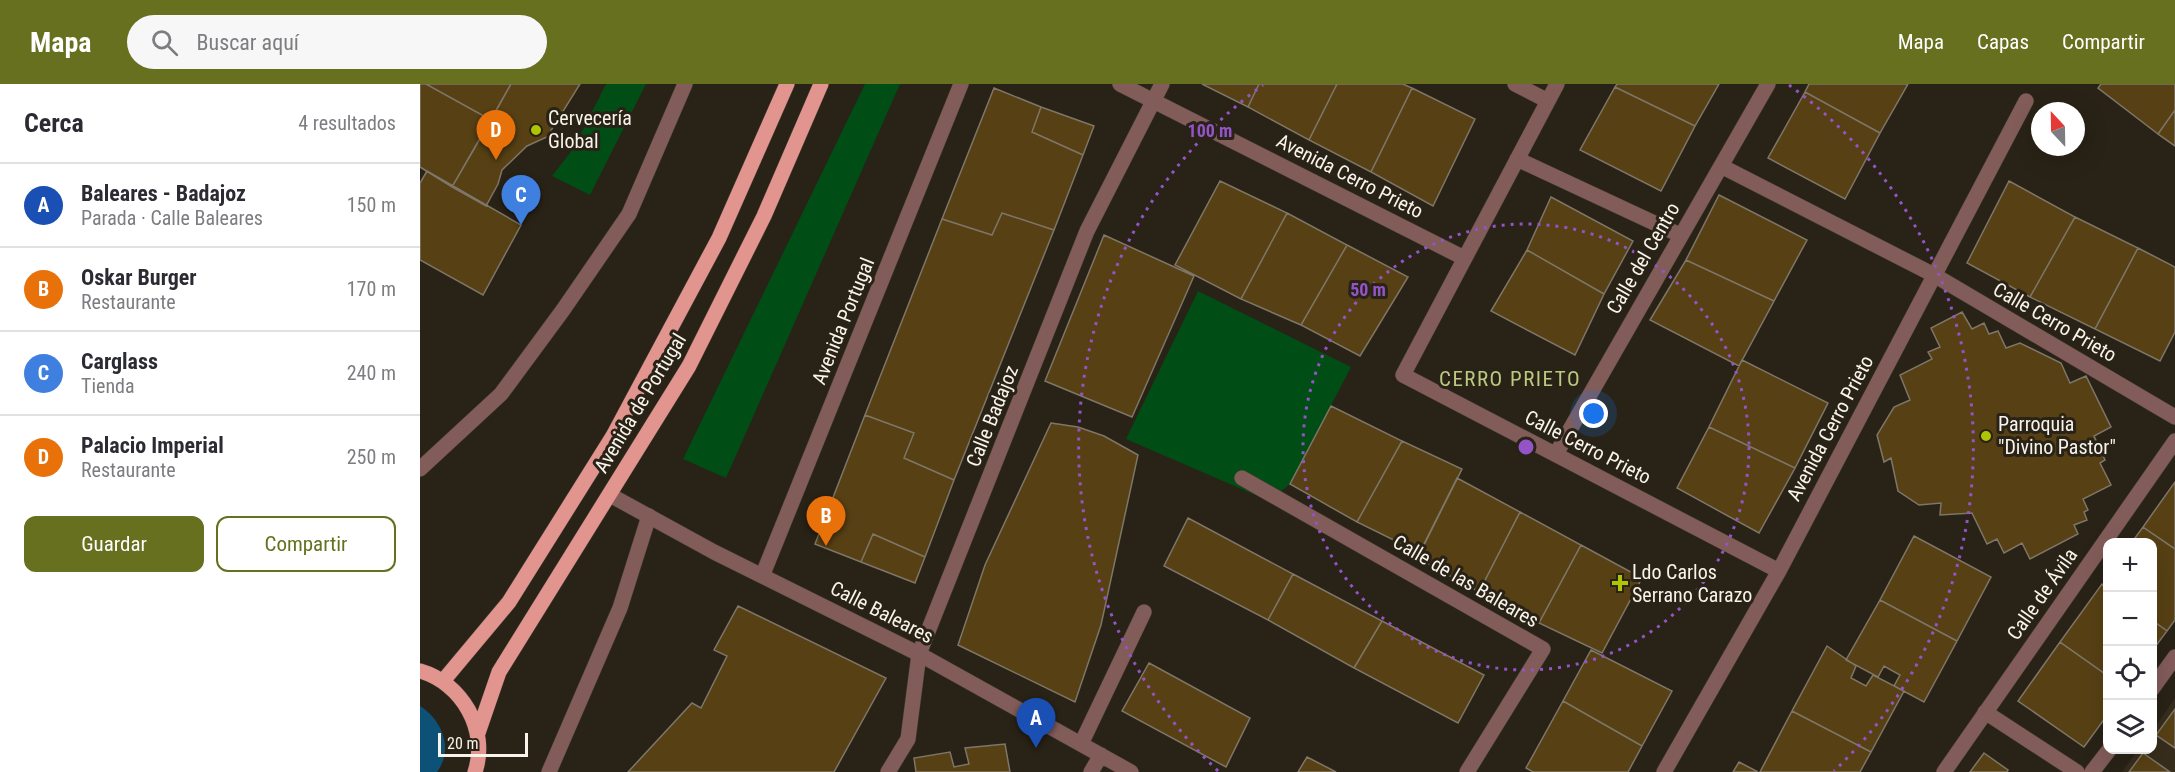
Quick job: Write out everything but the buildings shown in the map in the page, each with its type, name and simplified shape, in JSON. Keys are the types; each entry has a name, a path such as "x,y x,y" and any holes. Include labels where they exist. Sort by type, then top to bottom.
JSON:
{"main road":[{"name":"Avenida de Portugal","path":"442,681 509,602 613,436 719,238 787,84"},
{"name":"Avenida de Portugal","path":"478,733 499,672 689,366 764,216 821,84"},
{"path":"420,671 442,681 458,694 470,711 478,733 475,772"}],"street":[{"path":"420,468 501,394 563,310 629,214 685,84"},
{"name":"Avenida Portugal","path":"763,574 961,84"},
{"name":"Avenida Cerro Prieto","path":"1120,84 1154,99 1464,258"},
{"name":"Calle Badajoz","path":"888,772 908,739 919,654 1087,231 1162,84"},
{"path":"1515,84 1548,101 1557,84"},
{"name":"Calle del Centro","path":"1556,454 1768,84"},
{"name":"Calle Cerro Prieto","path":"1548,101 1403,375 1779,570"},
{"name":"Avenida Cerro Prieto","path":"1664,772 1779,570 2026,101"},
{"path":"1517,159 1680,235"},
{"name":"Calle Cerro Prieto","path":"1721,166 1934,275 2175,417"},
{"name":"Calle de Ávila","path":"1944,772 2175,441"},
{"name":"Calle de las Baleares","path":"1242,478 1543,649 1467,772"},
{"name":"Calle Baleares","path":"610,495 919,654 1131,772"},
{"path":"549,772 620,608 649,516"},
{"path":"1081,744 1144,612"},
{"path":"2157,682 2175,657"},
{"path":"1985,712 2078,772"},
{"path":"2092,772 2106,754"},
{"path":"1091,772 1101,755"}],"shaded area":[{"path":"2175,698 2175,772 2122,772 2135,754 2157,754 2157,724"}],"green space":[{"path":"606,84 646,84 590,195 552,176 573,149"},
{"path":"865,84 900,84 726,478 683,459"},
{"path":"1198,291 1351,367 1290,484 1269,501 1126,439"}],"water":[{"path":"420,706 434,719 443,736 445,754 437,772 420,772"}],"place":[{"name":"Cervecería Global","path":"536,130"},
{"name":"Palacio Imperial","path":"496,160"},
{"name":"Carglass","path":"521,225"},
{"name":"Parroquia \"Divino Pastor\"","path":"1986,436"},
{"name":"Oskar Burger","path":"826,546"},
{"name":"Ldo Carlos Serrano Carazo","path":"1620,583"},
{"name":"Baleares - Badajoz","path":"1036,748"}],"district":[{"name":"CERRO PRIETO","path":"1510,379"}]}
